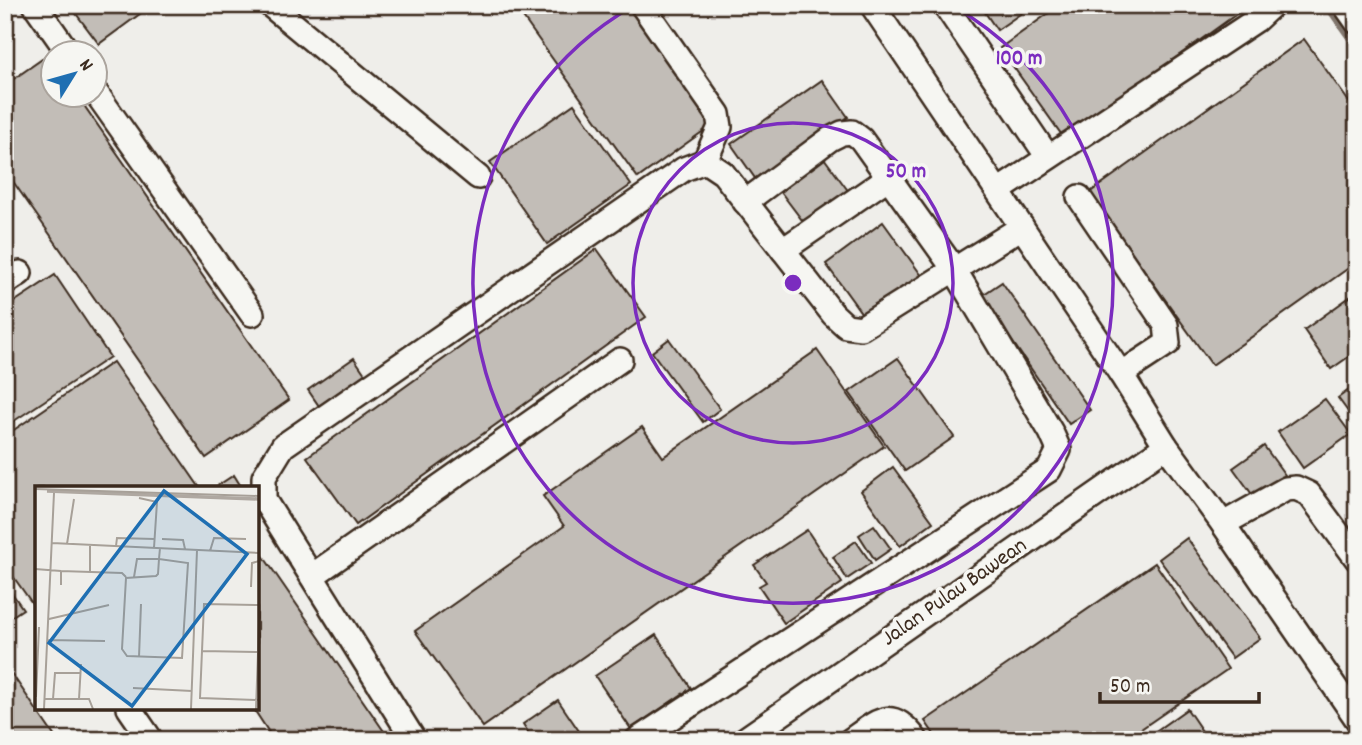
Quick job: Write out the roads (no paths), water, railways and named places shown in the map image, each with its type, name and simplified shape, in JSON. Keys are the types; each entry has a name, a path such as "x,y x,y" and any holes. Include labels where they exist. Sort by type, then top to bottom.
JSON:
{"street":[{"path":"35,5 58,38"},
{"path":"270,5 478,177"},
{"path":"414,740 264,500 264,477 283,446 684,169 705,160 720,127 718,114 642,5"},
{"path":"872,5 1121,374 1166,446 1357,719"},
{"path":"945,5 1048,157"},
{"path":"998,191 1256,20 1272,5"},
{"path":"107,108 252,314"},
{"path":"637,740 1049,470 1059,450 1051,432 954,269 861,139 852,132 842,133 745,202"},
{"path":"705,160 723,173 846,326 861,328 1022,227"},
{"path":"783,250 890,177"},
{"path":"1079,197 1166,325 1168,343 1121,374"},
{"path":"312,576 620,360"},
{"name":"Jalan Pulau Bawean","path":"744,740 1166,446"},
{"path":"1223,524 1286,489 1296,488 1309,494 1357,559"},
{"path":"130,710 151,740"},
{"path":"851,740 877,721 892,719 904,724 916,740"}],"waterway":[{"path":"1326,5 1357,49"}]}
